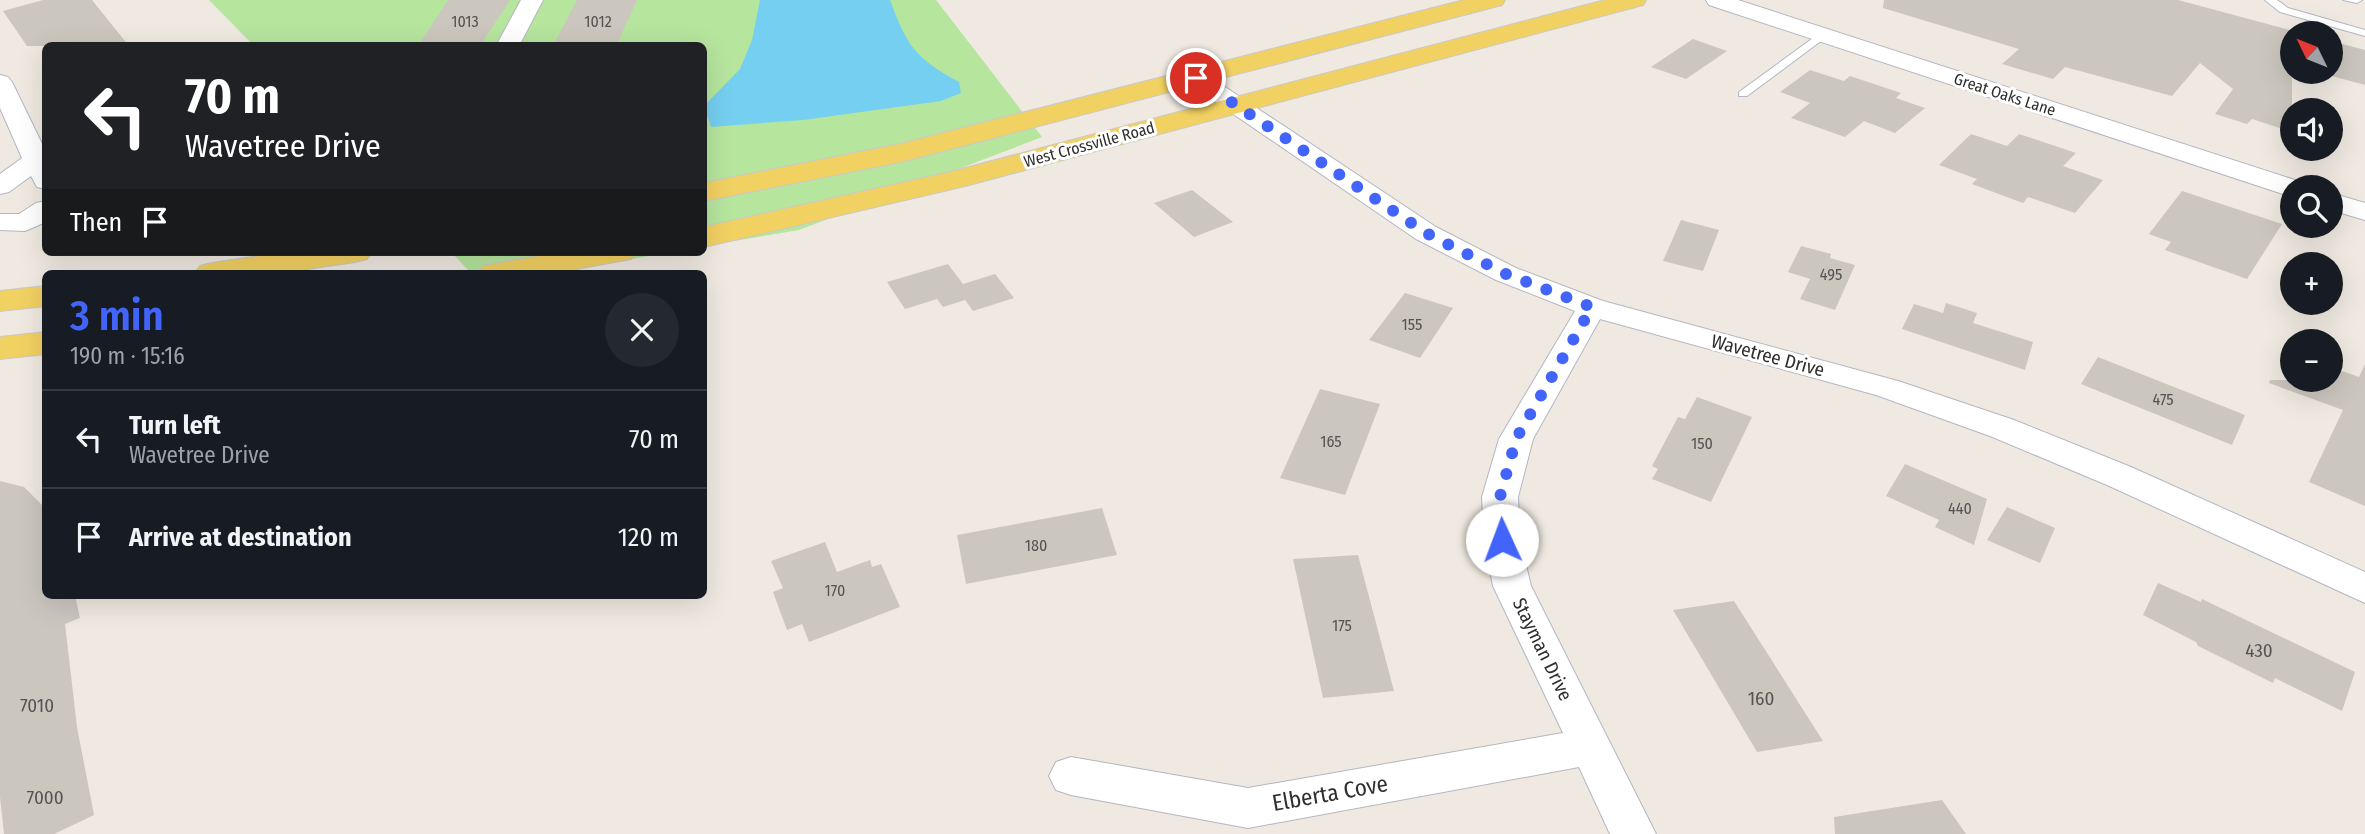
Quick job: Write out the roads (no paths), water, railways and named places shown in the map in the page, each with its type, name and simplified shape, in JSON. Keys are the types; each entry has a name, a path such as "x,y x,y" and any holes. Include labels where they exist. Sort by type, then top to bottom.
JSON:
{"main road":[{"name":"West Crossville Road","path":"707,191 901,153 1493,0"},
{"name":"West Crossville Road","path":"707,236 954,180 1634,0"},
{"path":"232,270 328,256"},
{"path":"513,270 595,256"},
{"path":"0,301 42,296"},
{"path":"0,348 42,343"}],"street":[{"path":"509,42 532,0"},
{"name":"Great Oaks Lane","path":"1717,0 2280,184"},
{"name":"Wavetree Drive","path":"1196,78 1426,233 1506,274 1592,307 1887,388 2002,428 2119,476 2365,588"},
{"path":"0,82 41,171 0,186"},
{"path":"2343,205 2365,212"},
{"path":"0,222 25,223 42,212"},
{"name":"Stayman Drive","path":"1592,307 1516,439 1500,497 1502,540 1513,586 1633,834"},
{"name":"Elberta Cove","path":"1071,776 1248,808 1590,747"}],"lane":[{"path":"2270,0 2284,10 2365,33"},
{"path":"2348,0 2357,0"},
{"path":"1743,94 1824,35"}],"water":[{"path":"760,0 890,0 914,49 932,66 959,82 961,93 941,101 803,120 711,127 707,103 740,69 752,40"}]}
